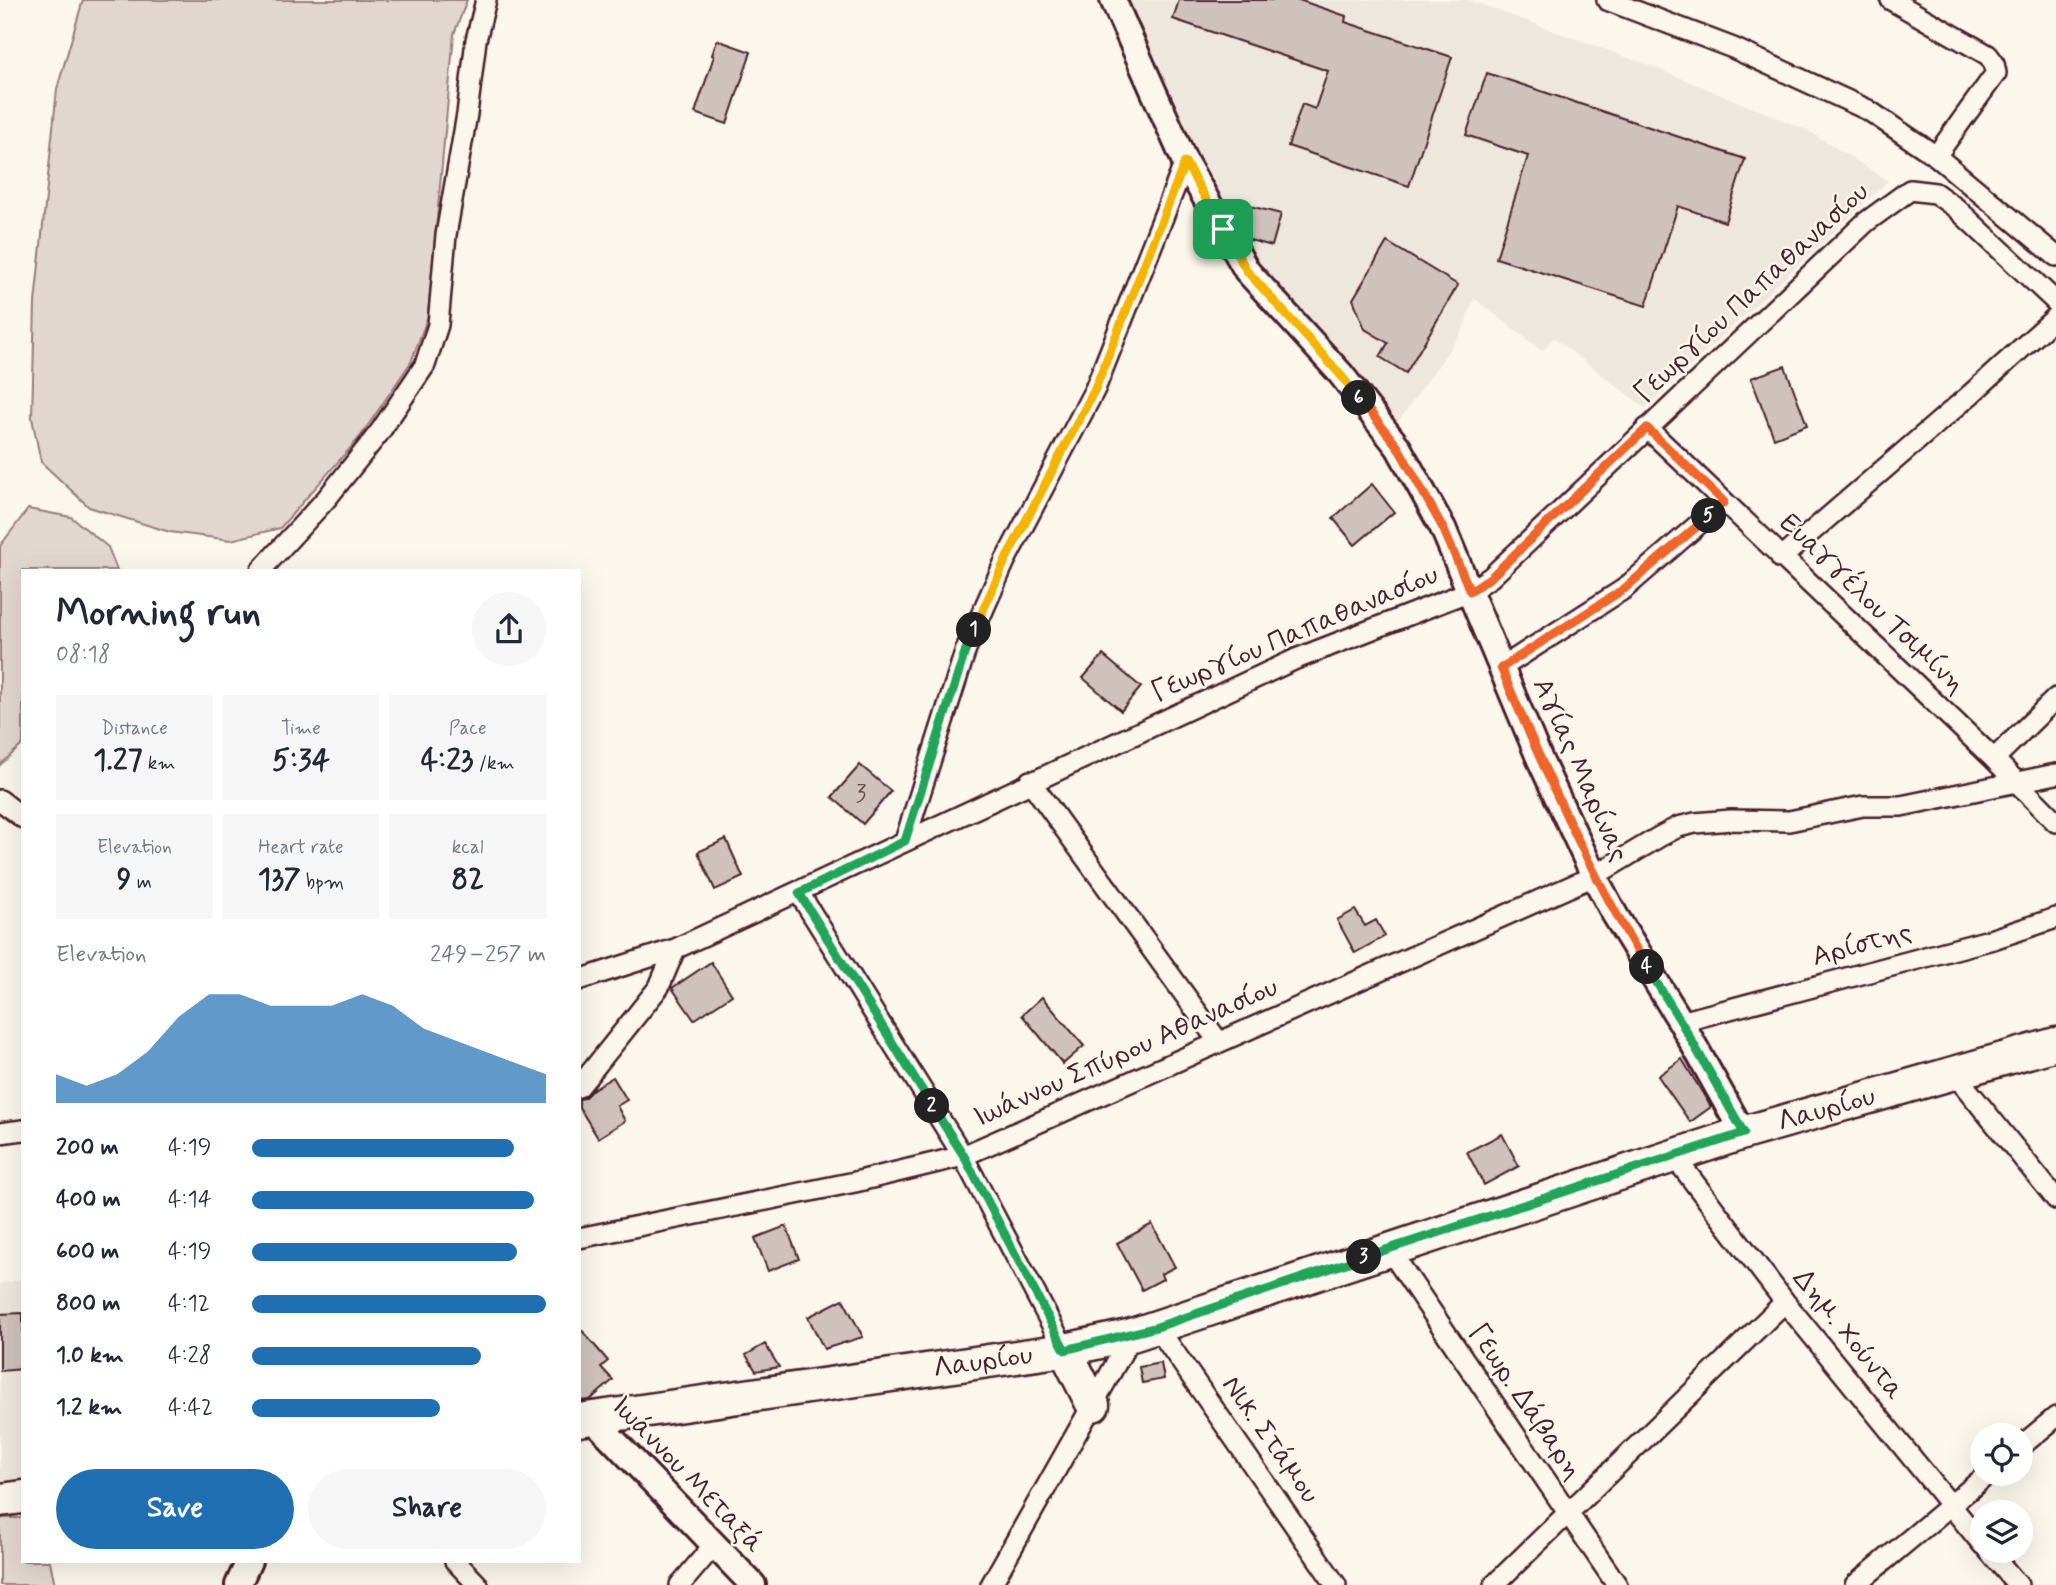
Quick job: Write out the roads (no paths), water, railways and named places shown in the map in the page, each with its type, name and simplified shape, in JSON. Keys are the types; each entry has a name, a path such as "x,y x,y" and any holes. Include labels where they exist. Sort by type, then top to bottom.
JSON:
{"main road":[{"name":"Λαυρίου","path":"583,1414 1065,1350 1145,1331 1744,1133 2056,1044"},
{"path":"1065,1350 1093,1405"},
{"path":"0,1500 21,1497"}],"street":[{"path":"262,569 297,534 379,433 425,365 438,325 446,235 467,114 476,40 486,0"},
{"name":"Αγίας Μαρίνας","path":"1113,0 1185,162 1247,271 1339,373 1398,447 1443,528 1540,760 1594,876 1744,1133"},
{"path":"1891,0 1987,55 1994,63 1996,73 1936,156"},
{"path":"1617,1 1733,48 1868,110 1936,156 2056,256"},
{"path":"905,841 966,649 1005,561 1095,389 1185,162"},
{"name":"Γεωργίου Παπαθανασίου","path":"581,979 675,949 1296,659 1470,591 1491,577 1866,222 1910,190 1936,194 1956,208 2056,302"},
{"path":"1781,558 2056,317"},
{"name":"Ευαγγέλου Τσιμίνη","path":"1647,428 1994,759 2056,822"},
{"path":"1501,668 1624,589 1724,502"},
{"path":"1994,759 2056,698"},
{"name":"Ιωάννου Σπύρου Αθανασίου","path":"581,1238 855,1182 964,1156 1594,876 1678,827 1722,820 1789,821 1863,806 1901,806 2056,774"},
{"path":"1030,781 1218,1041"},
{"path":"0,800 21,816"},
{"path":"799,893 964,1156 1065,1350"},
{"name":"Αρίστης","path":"1681,1022 1993,939 2056,918"},
{"path":"581,1084 659,987 675,949"},
{"path":"1954,1073 2056,1199"},
{"path":"0,1133 21,1130"},
{"name":"Δημ. Χούντα","path":"1674,1156 1785,1302 1970,1530"},
{"name":"Γεωρ. Δάβαρη","path":"1389,1249 1617,1585"},
{"path":"1494,1585 1785,1302"},
{"path":"991,1585 1093,1405 1145,1331"},
{"name":"Νικ. Στάμου","path":"1145,1331 1336,1585"},
{"name":"Ιωάννου Μεταξά","path":"583,1414 753,1585"},
{"path":"2033,1436 2056,1417"},
{"path":"1855,1585 1974,1486"},
{"path":"680,1585 714,1545"},
{"path":"238,1585 248,1563"},
{"path":"457,1563 478,1585"},
{"path":"1999,1563 2018,1585"}]}
